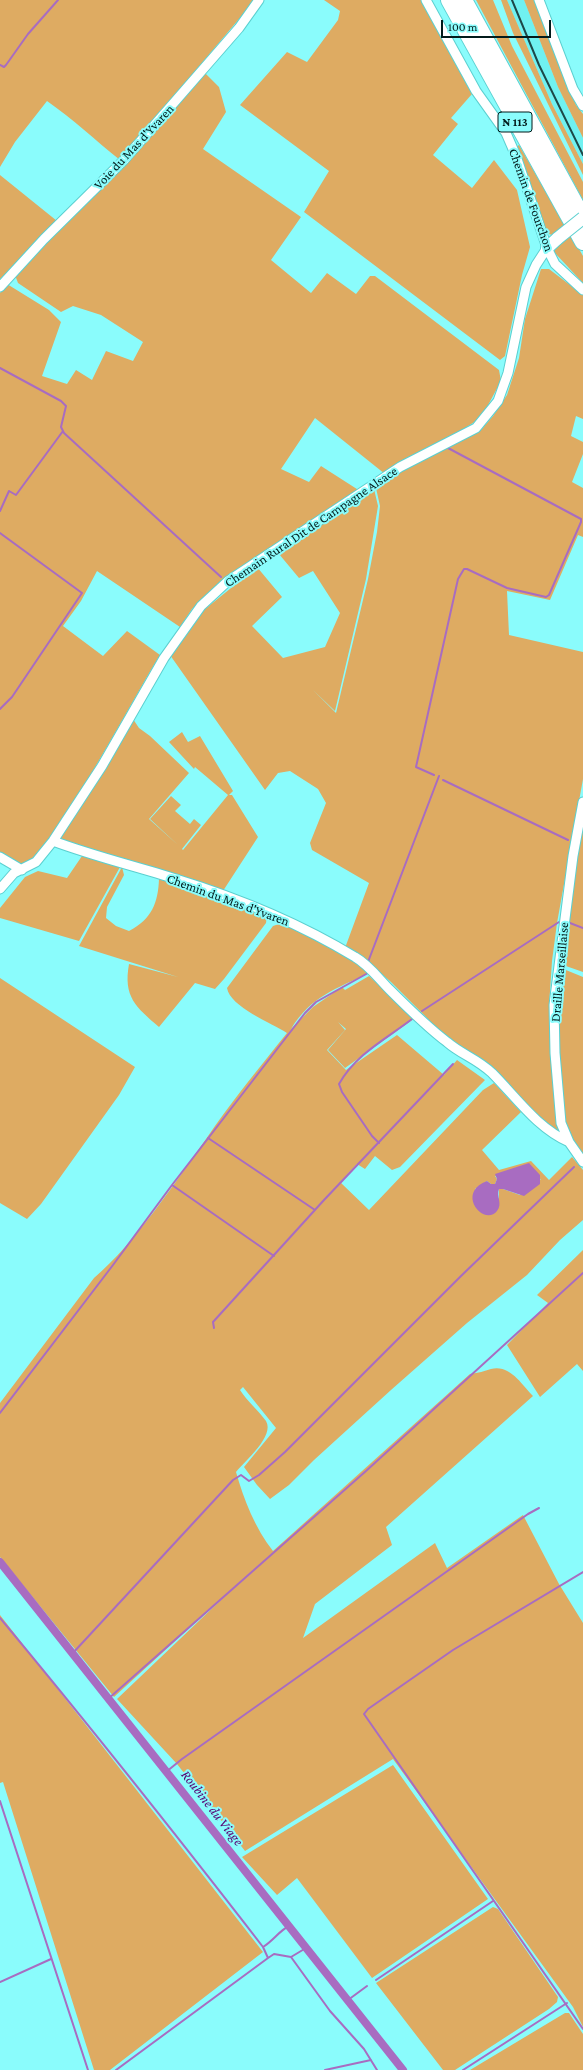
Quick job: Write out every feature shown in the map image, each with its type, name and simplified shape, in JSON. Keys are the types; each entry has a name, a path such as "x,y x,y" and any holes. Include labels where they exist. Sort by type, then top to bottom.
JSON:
{"highway":[{"name":"N 113","path":"449,0 583,242"},
{"name":"N 113","path":"464,0 583,218"}],"street":[{"name":"Voie du Mas d'Yvaren","path":"0,287 44,239 124,160 239,28 260,0"},
{"name":"Chemin de Fourchon","path":"426,0 476,91 506,133 516,156 547,248 555,264 583,290"},
{"path":"539,0 574,89 583,106"},
{"path":"547,248 583,218"},
{"name":"Chemain Rural Dit de Campagne Alsace","path":"0,889 14,873 36,862 53,841 102,766 164,658 202,606 228,582 400,467 476,428 498,401 508,373 526,287 536,265 547,248"},
{"name":"Draille Marseillaise","path":"583,802 573,856 554,1005 555,1053 561,1123 569,1142 583,1162"},
{"name":"Chemin du Mas d'Yvaren","path":"53,841 85,853 176,879 259,908 319,936 355,957 366,965 397,997 447,1043 479,1061 528,1112 559,1138 569,1142"},
{"path":"0,857 22,870"}],"shaded area":[{"path":"0,0 255,0 120,160 75,122 47,101 15,142 0,167"},
{"path":"324,0 421,0 472,94 451,118 458,124 433,155 472,188 494,160 517,190 530,247 522,275 505,356 500,360 304,212 329,171 240,105 287,52 307,62 338,20 340,11"},
{"path":"476,0 493,0 512,46 583,182 583,200"},
{"path":"501,0 507,0 552,104 583,164 583,175 513,33"},
{"path":"507,0 524,0 558,87 583,138 583,164 552,104"},
{"path":"524,0 535,0 566,82 576,105 583,114 583,138 558,87"},
{"path":"205,73 219,87 226,112 203,149 301,217 271,260 311,293 327,273 356,294 370,276 375,276 499,370 501,381 487,407 476,421 446,440 414,455 385,474 315,418 281,469 309,482 321,466 360,491 236,570 192,609 180,627 97,571 81,601 63,626 103,656 127,631 160,655 94,768 54,832 37,854 25,863 19,863 0,853 0,293 7,284 49,310 61,322 42,376 67,384 76,370 92,380 106,351 133,361 143,342 101,315 73,306 61,312 18,283 15,275"},
{"path":"519,145 565,226 554,234 551,235 546,232 522,158 516,147"},
{"path":"0,175 57,221 0,279"},
{"path":"571,235 583,256 583,283 554,252 555,247"},
{"path":"541,269 549,269 583,295 583,419 576,416 571,436 583,442 583,454 572,482 583,488 583,537 578,535 550,600 507,591 509,635 583,652 583,779 557,923 552,961 549,1006 561,1133 558,1134 481,1061 469,1051 447,1038 391,982 368,962 345,948 369,883 312,850 310,843 326,803 318,789 290,771 278,773 265,790 170,655 199,614 257,567 282,597 252,626 283,658 325,647 340,613 313,571 299,578 279,554 374,489 378,506 366,579 335,711 313,690 336,713 368,579 377,532 380,506 376,488 392,476 481,430 493,416 507,395 519,358 525,319"},
{"path":"133,719 139,728 150,736 189,773 149,819 178,845 150,819 171,796 181,805 175,811 190,824 194,819 201,825 182,849 183,850 228,795 195,767 194,769 169,742 182,732 188,742 200,736 233,791 229,795 232,795 258,837 221,894 60,840 59,837"},
{"path":"583,818 583,972 563,965 562,958"},
{"path":"82,856 120,867 79,941 0,918 0,908 25,877 38,871 67,878"},
{"path":"122,867 124,875 107,907 106,918 116,926 129,931 143,921 152,910 157,896 159,879 267,915 266,923 215,989 195,983 159,1027 138,1007 133,1000 128,985 129,964 178,977 79,946"},
{"path":"282,923 305,933 338,951 369,973 335,989 316,1001 307,1009 291,1029 313,1007 342,987 345,990 369,976 415,1018 345,1068 328,1050 346,1029 338,1022 345,1030 327,1050 346,1070 397,1035 444,1075 457,1060 485,1080 400,1167 392,1170 375,1156 365,1169 357,1164 340,1182 369,1210 483,1090 494,1083 521,1112 482,1150 499,1170 531,1161 549,1180 572,1157 583,1170 583,1220 560,1240 527,1275 467,1323 314,1460 289,1485 270,1499 257,1485 244,1467 276,1428 243,1387 240,1390 260,1413 266,1421 268,1427 263,1441 236,1472 251,1513 261,1533 273,1551 470,1374 498,1368 510,1372 533,1396 386,1527 392,1545 315,1604 303,1638 435,1543 447,1568 523,1515 559,1584 583,1623 583,2027 573,2007 393,1759 245,1851 177,1764 117,1699 244,1578 114,1697 0,1557 0,1403 94,1278 110,1264 154,1212 245,1085 287,1033 243,1008 230,995 227,988 273,926","holes":["495,1176 541,1179 520,1195 499,1189 499,1198 487,1215 475,1189 487,1181 491,1184 495,1184 497,1179"]},
{"path":"561,968 583,977 583,1158 575,1149 564,1124 556,1012"},
{"path":"0,978 135,1067 119,1095 41,1204 27,1219 0,1203"},
{"path":"529,1163 540,1175 540,1184 524,1196 499,1189 499,1208 497,1211 492,1215 485,1215 480,1212 475,1206 473,1200 473,1193 478,1186 487,1181 491,1184 495,1184 497,1179 495,1174"},
{"path":"583,1250 583,1371 577,1364 540,1397 507,1345 548,1303 537,1295"},
{"path":"0,1615 263,1952 110,2070 94,2070 3,1782 0,1783"},
{"path":"393,1765 488,1899 372,1978 297,1878 277,1895 242,1857"},
{"path":"493,1907 498,1909 558,1997 557,2002 549,2009 455,2070 443,2070 376,1983"},
{"path":"565,2013 569,2013 583,2034 583,2070 470,2070"}],"waterway":[{"path":"0,65 4,67 6,65 28,34 58,0"},
{"path":"0,368 61,401 66,406 61,427 64,433 221,577"},
{"path":"0,511 9,491 16,495 63,431"},
{"path":"434,775 416,767 458,579 464,569 467,569 507,588 546,597 549,595 581,522 581,519 448,448"},
{"path":"0,533 82,593 12,697 0,709"},
{"path":"368,962 439,776"},
{"path":"443,780 568,840"},
{"path":"422,1011 559,922"},
{"path":"570,923 583,928"},
{"path":"0,1413 172,1185 305,1013 316,1002 368,973"},
{"path":"379,1143 372,1136 342,1092 339,1084 354,1064 382,1040 412,1019"},
{"path":"214,1328 213,1322 324,1200 453,1064"},
{"path":"208,1138 315,1210"},
{"path":"72,1654 233,1480 241,1475 249,1481 259,1475 285,1452 461,1276 574,1167"},
{"path":"172,1185 274,1256"},
{"path":"108,1699 366,1471 583,1273"},
{"path":"166,1772 182,1759 528,1514 539,1508"},
{"name":"Roubine du Viage","path":"0,1562 403,2070"},
{"path":"583,1572 453,1650 368,1709 364,1714 583,2029"},
{"path":"0,1618 166,1823 263,1947 268,1958"},
{"path":"0,1801 88,2070"},
{"path":"376,1980 493,1901"},
{"path":"263,1947 282,1930 289,1926"},
{"path":"116,2070 274,1954 291,1957 306,1948"},
{"path":"291,1957 330,2011 364,2049 377,2070"},
{"path":"0,1982 51,1959"},
{"path":"348,2000 367,1986"},
{"path":"463,2070 567,2003"},
{"path":"325,2070 371,2060"}],"railway":[{"path":"512,0 539,65 583,155"}]}
